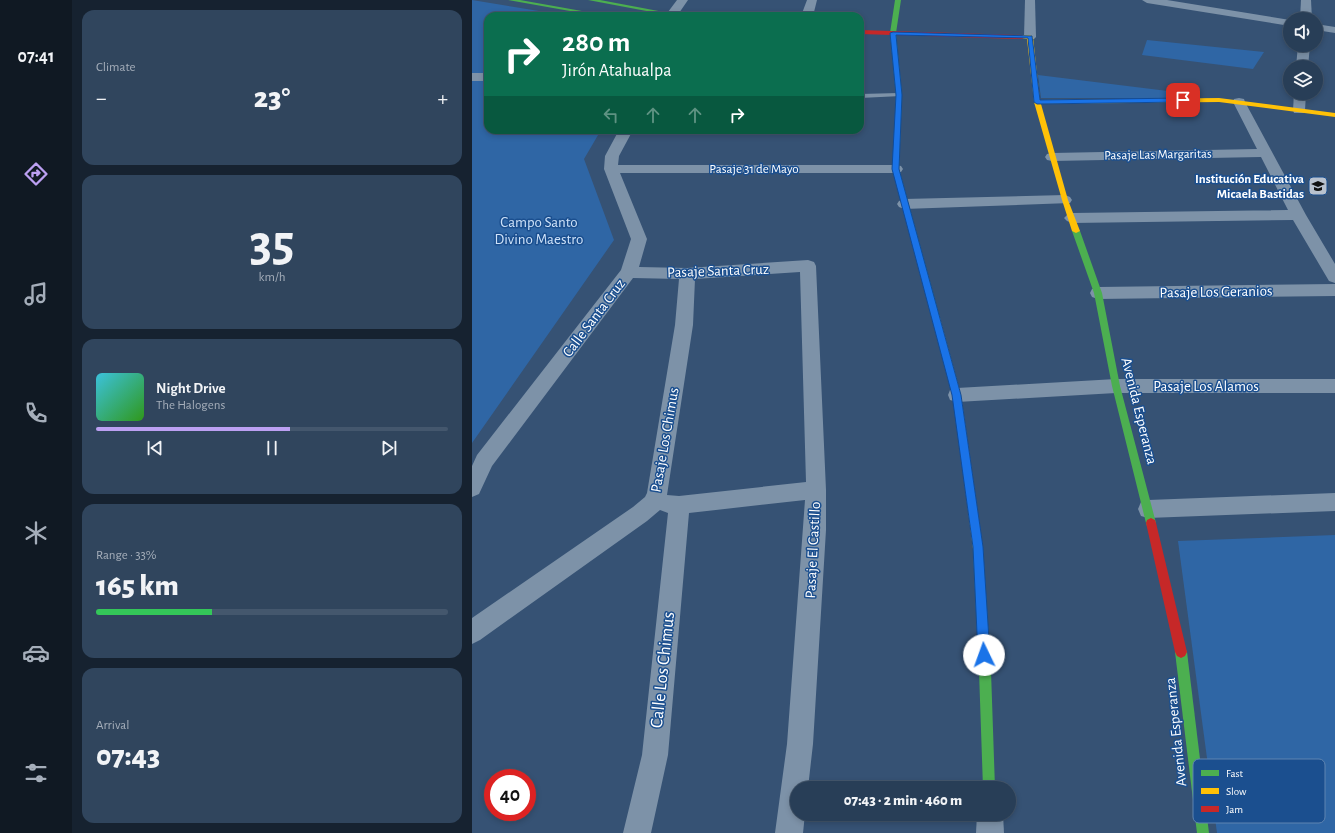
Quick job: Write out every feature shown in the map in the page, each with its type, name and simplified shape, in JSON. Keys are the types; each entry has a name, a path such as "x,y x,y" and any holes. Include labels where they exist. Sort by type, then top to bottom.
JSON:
{"street":[{"path":"591,0 658,12"},
{"path":"677,12 683,0"},
{"path":"809,12 812,0"},
{"path":"898,0 893,33 899,95 896,169 904,204 956,395 978,547 985,671 989,781"},
{"name":"Avenida Esperanza","path":"1030,0 1030,37 1037,102 1064,200 1072,218 1098,293 1116,386 1148,509 1183,659 1194,759"},
{"path":"1147,0 1283,22"},
{"path":"1306,0 1306,12"},
{"path":"517,1 583,12"},
{"path":"1323,28 1335,30"},
{"path":"864,32 1030,37"},
{"path":"472,77 484,77"},
{"path":"1037,102 1219,100 1335,115"},
{"path":"1299,110 1300,100"},
{"path":"1239,102 1298,215 1335,277"},
{"path":"611,169 612,156 624,134"},
{"name":"Pasaje Las Margaritas","path":"1052,157 1265,153"},
{"name":"Pasaje 31 de Mayo","path":"611,169 896,169"},
{"name":"Calle Santa Cruz","path":"472,488 484,461 629,272 639,239 611,169"},
{"path":"904,204 1064,200"},
{"path":"1072,218 1298,215"},
{"name":"Pasaje Santa Cruz","path":"629,272 687,274 808,266"},
{"name":"Pasaje El Castillo","path":"789,833 800,744 815,538 816,490 808,266"},
{"name":"Pasaje Los Chimus","path":"472,632 652,504 657,495 684,325 687,274"},
{"name":"Pasaje Los Geranios","path":"1098,293 1335,290"},
{"name":"Pasaje Los Alamos","path":"956,395 1116,386 1335,386"},
{"path":"652,504 680,504 816,490"},
{"path":"1148,509 1335,502"},
{"name":"Calle Los Chimus","path":"637,833 655,755 680,504"},
{"path":"990,821 990,833"},
{"name":"Avenida Esperanza","path":"1202,823 1203,833"}],"lane":[{"path":"864,96 899,95"}],"green space":[{"name":"Campo Santo Divino Maestro","path":"472,0 546,12 484,12 484,134 599,134 584,159 614,240 472,443"},
{"path":"1147,40 1264,52 1253,69 1142,55"},
{"path":"1038,75 1192,94 1194,98 1041,98"},
{"path":"1335,535 1335,833 1217,833 1216,823 1325,823 1325,759 1207,759 1178,541"}],"traffic: fast":[{"path":"511,0 583,12"},
{"path":"591,0 659,12"},
{"path":"898,0 893,33 899,95 896,169 936,318"},
{"path":"1076,231 1098,293 1116,386 1151,523"},
{"path":"978,549 985,671 989,781"},
{"path":"1181,652 1194,759"},
{"path":"1202,823 1203,833"}],"traffic: slow":[{"path":"1022,37 1030,37 1037,102 1065,200 1076,231"},
{"path":"1037,102 1219,100 1335,115"},
{"path":"936,318 957,395 978,549"}],"traffic: jam":[{"path":"864,32 1022,37"},
{"path":"1151,523 1181,652"}],"place":[{"name":"Institución Educativa Micaela Bastidas","path":"1318,186"}],"route":[{"path":"984,655 978,547 956,395 904,204 896,169 899,95 893,33 1030,37 1037,102 1183,100"}]}
